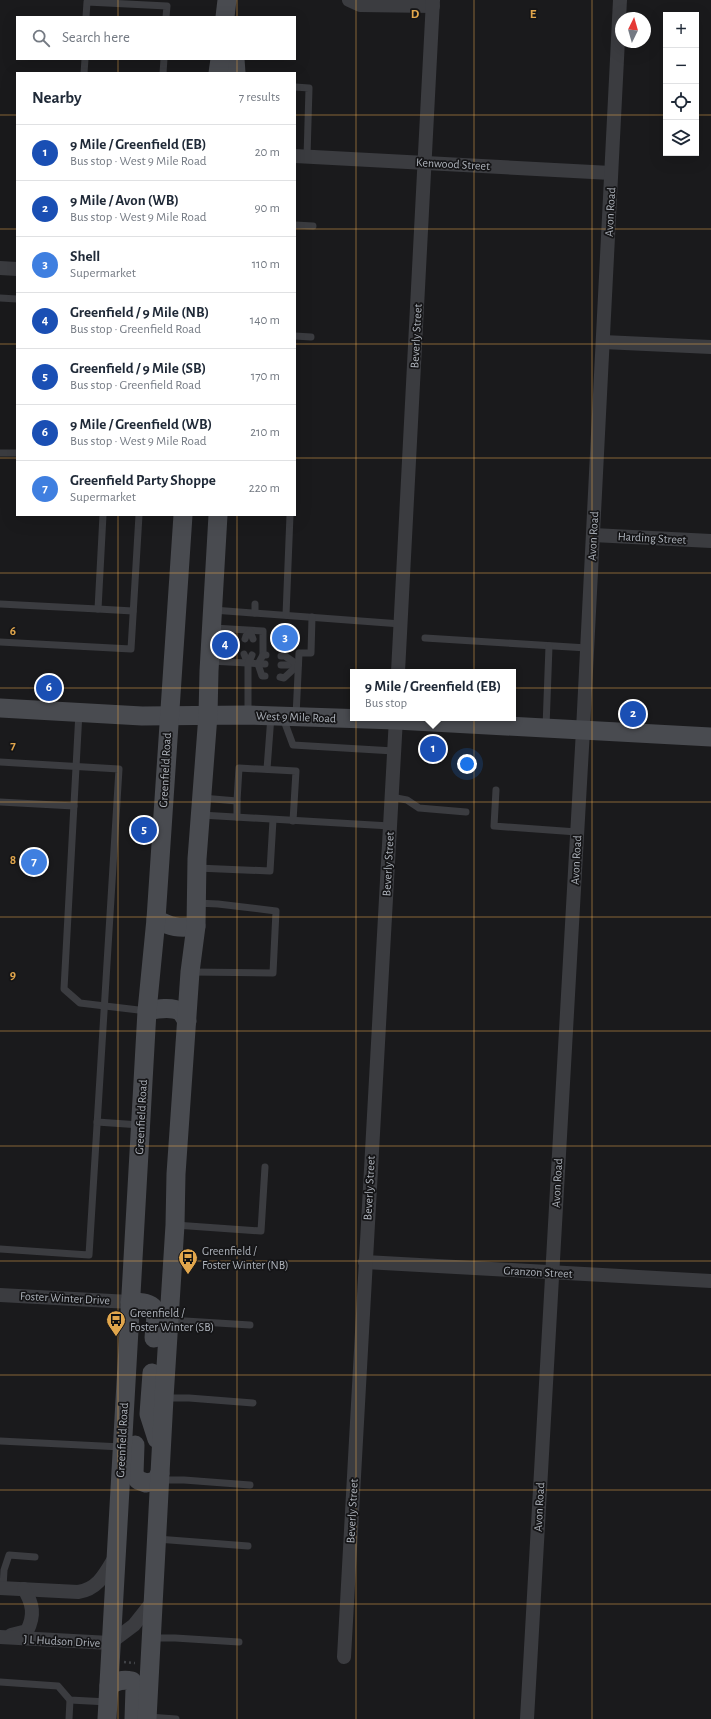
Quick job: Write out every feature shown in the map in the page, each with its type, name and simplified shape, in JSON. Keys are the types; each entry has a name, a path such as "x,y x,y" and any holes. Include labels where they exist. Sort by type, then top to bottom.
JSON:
{"main road":[{"path":"225,16 227,0"},
{"path":"234,0 234,16"},
{"path":"218,72 220,60"},
{"path":"235,60 236,72"},
{"name":"Greenfield Road","path":"108,1702 110,1644 147,1011 156,919 183,516"},
{"path":"142,1718 151,1638 168,1320 175,1225 176,1174 190,972 196,926 197,868 208,715 218,516"},
{"name":"West 9 Mile Road","path":"0,708 169,716 248,715 350,718"},
{"name":"West 9 Mile Road","path":"429,721 711,737"},
{"path":"156,919 168,926 178,928 196,926"},
{"path":"147,1011 167,1009 174,1010 181,1012 187,1021"},
{"path":"130,1302 144,1302 153,1305 156,1310 149,1414 162,1452"},
{"path":"128,1347 140,1366 134,1474 138,1480 146,1482 156,1481 160,1477"},
{"path":"108,1702 118,1680 124,1679 132,1681 142,1718"}],"street":[{"path":"348,0 360,5 381,2 433,3"},
{"name":"Avon Road","path":"527,1719 583,730 620,0"},
{"name":"Beverly Street","path":"398,669 433,3"},
{"name":"Kenwood Street","path":"301,156 611,173"},
{"path":"0,268 16,269"},
{"path":"603,342 711,347"},
{"name":"Harding Street","path":"593,535 711,542"},
{"name":"Beverly Street","path":"344,1657 396,721"},
{"name":"Granzon Street","path":"365,1262 711,1281"},
{"name":"Foster Winter Drive","path":"0,1295 130,1302"},
{"path":"1,1588 78,1592 85,1591 93,1588 99,1583 116,1557"},
{"name":"J L Hudson Drive","path":"0,1637 27,1631 31,1622 33,1609 24,1589"},
{"name":"J L Hudson Drive","path":"0,1637 110,1644 134,1625 153,1601"}],"lane":[{"path":"86,16 87,1 167,6 166,16"},
{"path":"84,72 85,60"},
{"path":"163,72 164,60"},
{"path":"296,87 309,88 301,156"},
{"path":"296,225 313,226"},
{"path":"0,298 16,299"},
{"path":"296,336 311,336"},
{"path":"0,453 16,454"},
{"path":"98,609 102,516"},
{"path":"0,642 131,649 139,516"},
{"path":"286,615 290,516"},
{"path":"0,604 133,611"},
{"path":"255,604 255,613"},
{"path":"212,619 255,613 401,624"},
{"path":"268,769 298,666 299,653 311,653 312,617"},
{"path":"212,619 250,631 263,632 264,655 262,676 265,676"},
{"path":"249,639 250,631"},
{"path":"425,638 587,648"},
{"path":"546,728 549,646"},
{"path":"248,655 248,715"},
{"path":"281,656 285,656 298,666"},
{"path":"210,661 262,664"},
{"path":"281,665 298,666"},
{"path":"280,677 284,678 298,666"},
{"path":"79,712 64,989 80,1003 147,1011"},
{"path":"283,716 292,745 394,751"},
{"path":"0,762 119,769 89,1255 0,1249"},
{"path":"237,817 240,768 268,769 296,771 294,821"},
{"path":"496,790 494,826 577,832"},
{"path":"391,797 407,800 419,808 466,812"},
{"path":"201,807 237,801"},
{"path":"0,802 74,806"},
{"path":"201,807 237,817 390,826"},
{"path":"197,868 270,871 273,820"},
{"path":"190,972 273,973 276,911 218,904 196,904"},
{"path":"97,1122 140,1125"},
{"path":"175,1225 261,1232 265,1167"},
{"path":"168,1320 250,1326"},
{"path":"164,1398 189,1398 253,1403"},
{"path":"0,1441 122,1446"},
{"path":"160,1477 250,1485"},
{"path":"157,1539 248,1546"},
{"path":"1,1588 8,1555 35,1557"},
{"path":"151,1638 239,1642"},
{"path":"0,1682 58,1686 70,1700 69,1719"},
{"path":"70,1700 108,1702"},
{"path":"142,1718 176,1719"}],"path":[{"path":"122,1662 139,1664"}],"place":[{"name":"Shell","path":"285,638"},
{"name":"Greenfield / 9 Mile (NB)","path":"225,645"},
{"name":"9 Mile / Greenfield (WB)","path":"49,688"},
{"name":"9 Mile / Avon (WB)","path":"633,714"},
{"name":"9 Mile / Greenfield (EB)","path":"433,749"},
{"name":"Greenfield / 9 Mile (SB)","path":"144,830"},
{"name":"Greenfield Party Shoppe","path":"34,862"},
{"name":"Greenfield / Foster Winter (NB)","path":"188,1275"},
{"name":"Greenfield / Foster Winter (SB)","path":"116,1337"}]}
